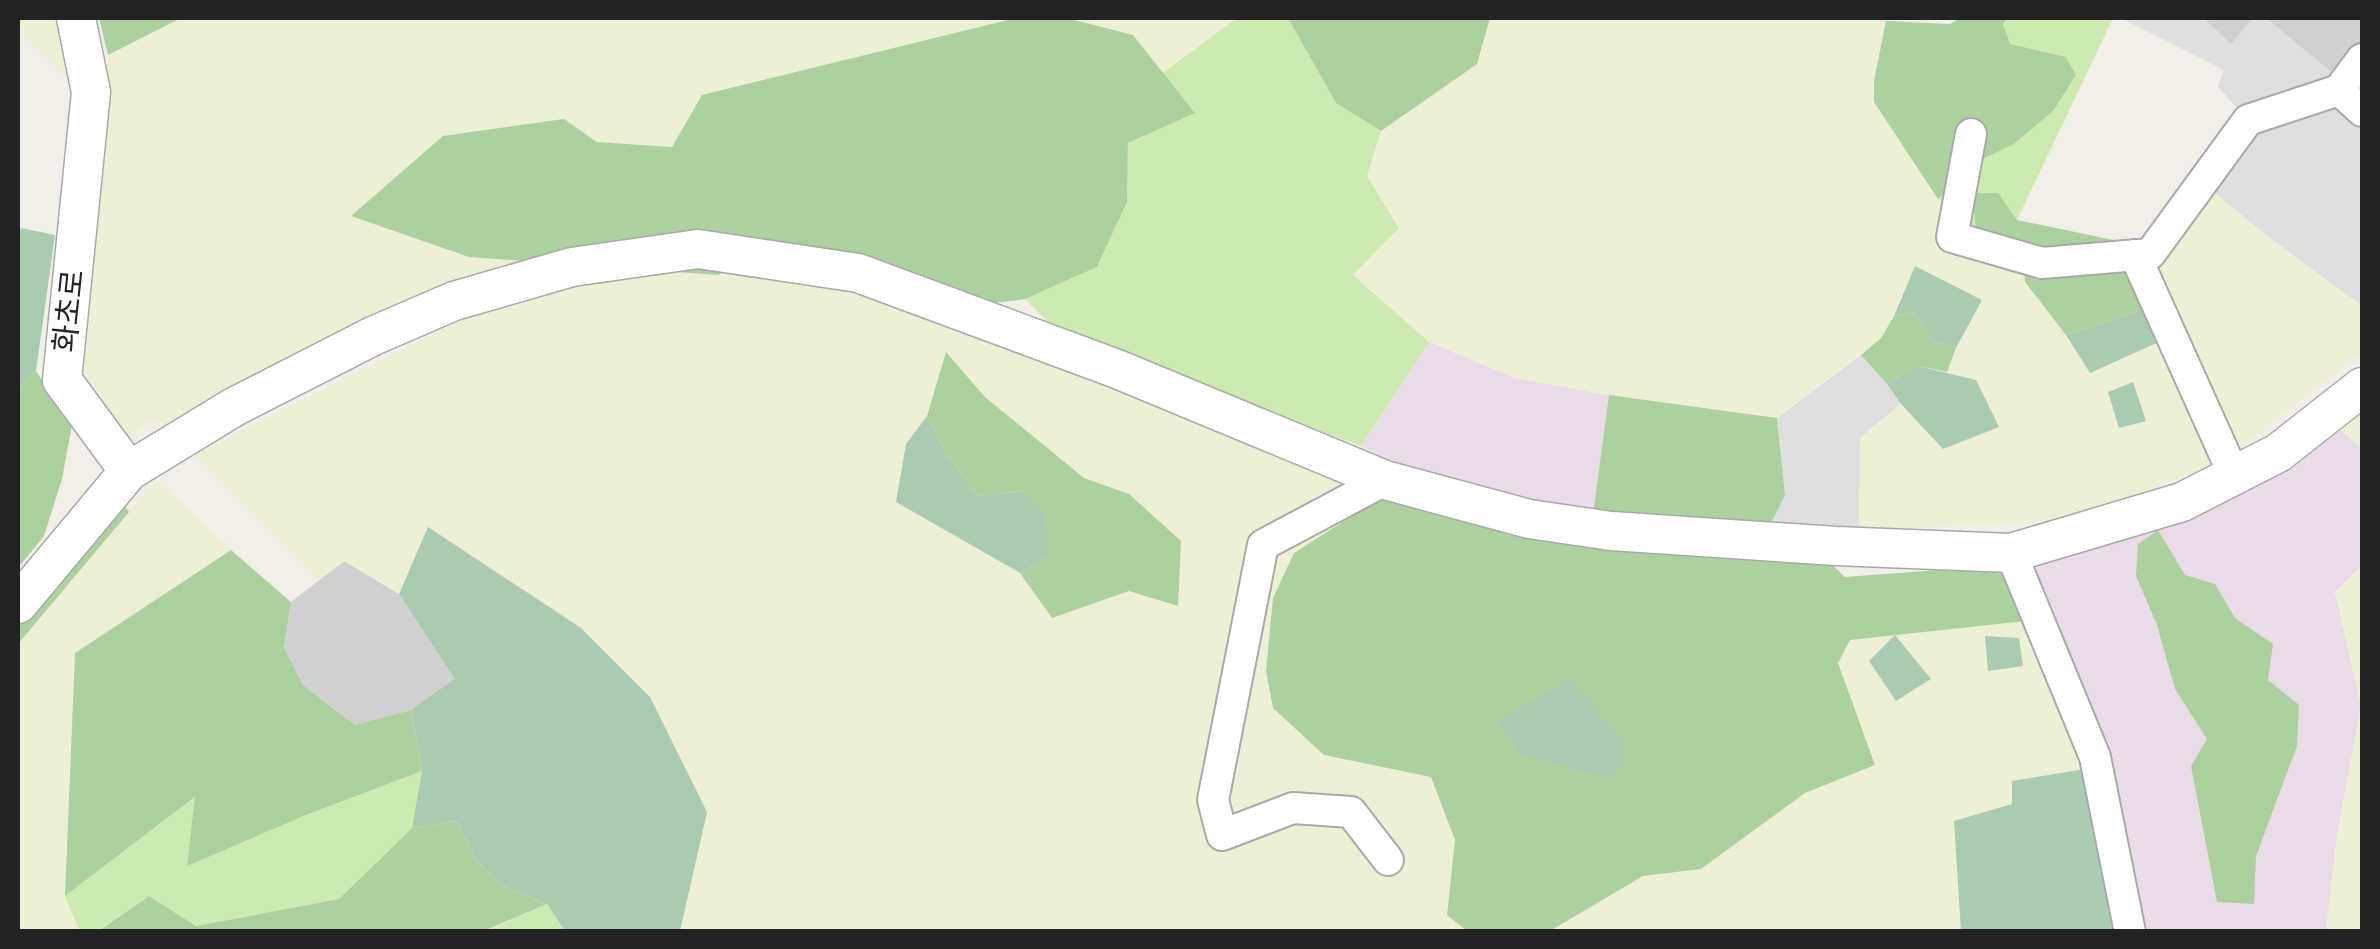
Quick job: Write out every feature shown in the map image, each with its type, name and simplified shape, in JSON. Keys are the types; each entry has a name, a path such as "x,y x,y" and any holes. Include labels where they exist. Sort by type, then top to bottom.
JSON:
{"street":[{"name":"화초로","path":"76,18 90,92 62,380 128,471"},
{"path":"1971,134 1952,237 2042,263 2150,254 2248,120 2340,90 2362,59"},
{"path":"2340,90 2362,111"},
{"path":"18,604 128,471 234,407 373,336 454,302 572,267 698,249 858,273 1118,369 1385,480 1528,519 1611,532 2010,553 2182,502 2278,453 2362,387"},
{"path":"2135,255 2234,475"},
{"path":"1385,480 1262,545 1213,800 1222,835 1293,808 1350,812 1388,860"},
{"path":"2010,553 2095,757 2130,932"}],"shaded area":[{"path":"2121,18 2203,18 2231,44 2253,18 2266,18 2337,81 2362,47 2362,306 2211,190 2245,117 2218,87 2224,70"},
{"path":"2203,18 2253,18 2231,44"},
{"path":"2266,18 2362,18 2362,59 2337,82 2330,71"},
{"path":"1429,342 1515,378 1609,395 1593,514 1437,481 1361,446"},
{"path":"1861,355 1901,404 1860,438 1859,530 1768,530 1785,495 1777,418"},
{"path":"2341,430 2362,449 2362,565 2335,592 2361,706 2337,835 2326,931 2139,931 2028,571 2182,517 2294,464"},
{"path":"344,561 399,594 456,680 411,710 355,725 303,685 284,649 291,602"}],"green space":[{"path":"18,18 58,18 69,79 18,31"},
{"path":"99,18 181,18 108,55"},
{"path":"181,18 1016,18 702,95 672,147 597,142 564,119 469,257 522,261 168,425 149,420 128,442 81,366 108,55"},
{"path":"1016,18 1067,18 1133,35 1195,113 1128,143 1127,202 1097,267 1025,299 909,314 842,259 786,243 718,275 469,257 351,216 443,136 564,119 597,142 672,147 702,95"},
{"path":"1067,18 1237,18 1163,73 1133,35"},
{"path":"1237,18 1288,18 1336,103 1381,131 1367,176 1399,228 1353,275 1429,342 1361,446 1058,332 1025,299 1097,267 1127,202 1128,143 1194,113 1163,73"},
{"path":"1288,18 1490,18 1477,64 1381,131 1336,103"},
{"path":"1490,18 1888,18 1874,81 1874,102 1938,199 1976,228 2022,243 2025,282 2090,372 2161,341 2215,464 2069,520 1859,530 1860,438 1901,404 1943,449 1976,380 1947,372 1981,300 1916,266 1881,338 1777,418 1515,378 1429,342 1353,275 1399,228 1367,176 1381,131 1477,64"},
{"path":"1960,18 2007,18 2003,24 2010,44 2066,57 2076,75 2054,110 2014,144 1983,159 1938,199 1874,102 1874,81 1886,21 1950,24"},
{"path":"2007,18 2113,18 2017,220 1972,193 1976,228 1938,199 1983,159 2014,144 2054,110 2076,75 2066,57 2009,44 2002,23"},
{"path":"2211,190 2362,306 2362,353 2236,450 2149,263"},
{"path":"1972,193 1998,193 2017,220 2142,246 2146,308 2066,335 2025,282 2022,243 1976,228"},
{"path":"21,228 55,235 36,371 18,389 18,236"},
{"path":"1915,266 1982,300 1956,348 1932,341 1914,312 1894,316"},
{"path":"641,270 824,283 938,310 1383,496 1294,554 1273,598 1266,671 1324,755 1431,777 1455,840 1447,914 1467,931 680,931 706,812 428,528 399,594 345,561 319,580 194,455 469,316","holes":["946,353 985,397 1084,478 1129,494 1177,606 1129,591 1052,617 1020,573 897,502 906,444 927,416"]},
{"path":"2146,308 2161,341 2090,373 2066,335"},
{"path":"1914,312 1932,341 1956,348 1947,372 1918,366 1887,384 1861,355 1881,338 1894,316"},
{"path":"946,352 985,397 1084,478 1129,494 1181,541 1178,606 1129,591 1052,618 1020,573 1049,557 1025,491 978,496 945,452 927,416"},
{"path":"1918,366 1976,380 1999,427 1943,449 1887,384"},
{"path":"36,371 72,425 62,479 44,536 18,568 18,389"},
{"path":"2133,382 2146,421 2119,428 2108,392"},
{"path":"1609,395 1777,418 1785,495 1768,530 1593,514"},
{"path":"2362,413 2362,449 2341,430"},
{"path":"927,416 945,452 978,496 1025,491 1045,516 1049,557 1020,573 896,502 906,444"},
{"path":"156,479 231,550 75,653 65,896 80,931 18,931 18,644"},
{"path":"1383,496 1504,503 1507,535 1828,561 1845,577 2005,565 2026,621 1850,640 1838,663 1875,765 1805,793 1701,869 1643,876 1550,931 1467,931 1447,915 1455,840 1431,777 1324,755 1273,708 1266,671 1273,598 1294,553"},
{"path":"121,500 129,512 18,644 18,620"},
{"path":"428,527 581,628 650,697 707,812 680,931 565,931 547,904 499,884 477,861 456,821 412,828 422,771 411,710 455,679 399,594"},
{"path":"2158,530 2185,575 2215,584 2235,618 2273,644 2268,680 2299,705 2297,746 2256,856 2254,904 2217,902 2191,766 2207,739 2175,689 2157,625 2136,576 2138,544"},
{"path":"231,550 291,602 284,648 303,685 355,725 411,710 422,771 187,866 195,797 65,896 75,653"},
{"path":"2362,565 2362,931 2326,931 2337,835 2361,706 2335,592"},
{"path":"2026,621 2084,769 2012,781 2012,804 1955,821 1961,931 1550,932 1643,876 1701,869 1805,793 1874,765 1838,663 1850,640"},
{"path":"1895,635 1931,679 1896,701 1869,661"},
{"path":"1985,636 2019,638 2023,666 1988,671"},
{"path":"1569,680 1624,737 1624,765 1609,779 1519,754 1497,720"},
{"path":"2084,769 2115,931 1961,931 1954,821 2012,804 2012,781"},
{"path":"422,771 412,828 339,899 196,926 149,896 97,931 80,932 65,896 197,796 188,865"},
{"path":"456,821 477,861 499,884 547,904 484,931 97,932 149,896 196,926 339,899 412,828"},
{"path":"547,904 565,931 484,932"}]}
